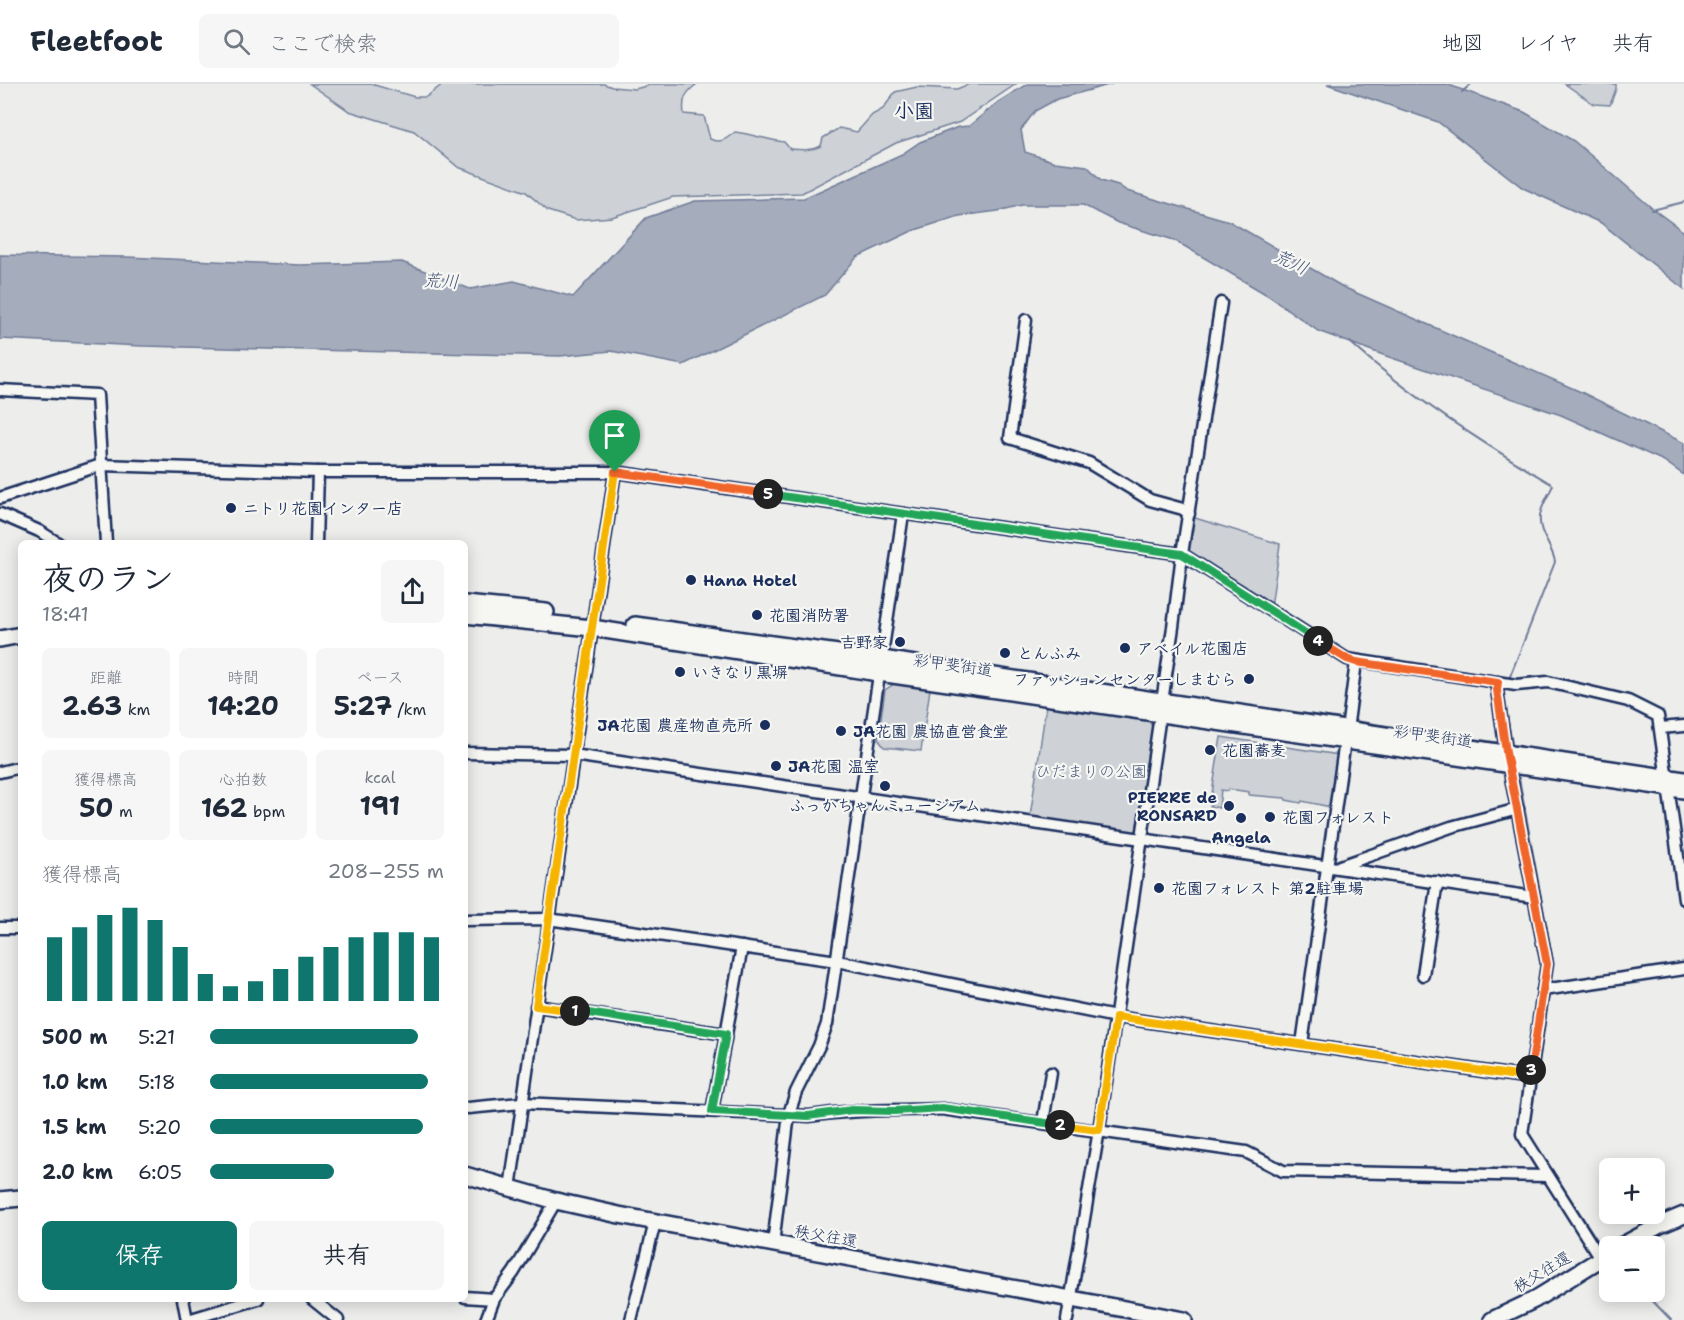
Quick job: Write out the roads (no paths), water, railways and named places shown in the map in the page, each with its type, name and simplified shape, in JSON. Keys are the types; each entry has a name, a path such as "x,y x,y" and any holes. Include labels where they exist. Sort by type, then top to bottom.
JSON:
{"highway":[{"name":"彩甲斐街道","path":"468,604 1673,785 1684,780"},
{"name":"彩甲斐街道","path":"468,615 593,624"},
{"path":"0,628 18,625"},
{"path":"0,639 18,636"},
{"name":"秩父往還","path":"468,1175 556,1201 656,1222 1184,1320"},
{"path":"0,1200 18,1198"},
{"path":"1640,1236 1684,1215"},
{"name":"秩父往還","path":"1492,1320 1534,1299 1599,1260"}],"street":[{"path":"1067,1320 1099,1130 1182,554 1221,303"},
{"path":"1026,320 1010,438 1089,463 1150,500 1183,509 1189,514"},
{"path":"0,390 97,395 106,540"},
{"path":"0,498 101,465 318,472 615,472 1182,554 1347,659 1504,683 1548,682 1628,701 1658,716 1673,785 1684,898"},
{"path":"316,540 318,472"},
{"path":"510,1188 615,472"},
{"path":"0,514 39,531 53,540"},
{"path":"773,1244 789,1114 796,1092 819,1046 827,1024 903,514"},
{"path":"1302,1044 1332,867 1356,662"},
{"path":"1504,683 1497,690 1547,964 1548,989 1530,1078 1531,1103 1522,1134 1548,1176 1599,1248"},
{"path":"1660,728 1684,726"},
{"path":"468,753 573,756 1534,897"},
{"path":"0,772 18,768"},
{"path":"1332,867 1407,841 1518,809"},
{"path":"1423,975 1437,882"},
{"path":"468,920 548,918 837,961 1116,1017 1530,1078"},
{"path":"0,928 18,928"},
{"path":"712,1111 742,947"},
{"path":"1548,989 1684,969"},
{"path":"536,1006 726,1034"},
{"path":"1042,1122 1051,1073"},
{"path":"468,1108 521,1103 808,1116 852,1110 887,1112 942,1108 1246,1152 1283,1171 1548,1176"},
{"path":"486,1320 494,1299 514,1272 556,1201"},
{"path":"631,1320 656,1222"},
{"path":"468,1297 494,1299"},
{"path":"184,1302 188,1320 248,1302"},
{"path":"316,1302 338,1320"}],"water":[{"name":"荒川","path":"1027,84 1112,84 1057,99 1035,111 1021,130 1025,152 1055,162 1087,166 1101,180 1118,185 1127,191 1229,221 1343,287 1581,392 1684,443 1684,475 1664,461 1561,415 1318,331 1269,296 1174,240 1118,223 1083,205 1022,205 959,216 912,231 857,257 825,295 683,365 611,351 560,356 142,346 0,339 0,255 127,257 300,265 402,262 470,289 514,281 573,297 646,218 695,201 804,198 902,154 920,142 958,127 969,126 998,102"},
{"path":"1327,84 1446,84 1524,112 1574,141 1653,209 1684,232 1684,289 1601,223 1523,188 1438,122"}],"waterway":[{"path":"1462,92 1471,84"},
{"path":"1652,210 1684,202"},
{"path":"1350,342 1422,400 1500,453 1553,485 1541,509 1540,523 1555,562 1509,679"},
{"path":"1506,687 1503,695 1512,743"},
{"path":"1519,778 1553,962 1550,985"},
{"path":"1549,994 1528,1133 1599,1243"},
{"path":"1654,1302 1671,1320"}],"place":[{"name":"ニトリ花園インター店","path":"231,508"},
{"name":"Hana Hotel","path":"691,580"},
{"name":"花園消防署","path":"757,615"},
{"name":"吉野家","path":"900,642"},
{"name":"アベイル花園店","path":"1125,648"},
{"name":"とんふみ","path":"1005,653"},
{"name":"いきなり黒塀","path":"680,672"},
{"name":"ファッションセンターしまむら","path":"1249,679"},
{"name":"JA花園 農産物直売所","path":"765,725"},
{"name":"JA花園 農協直営食堂","path":"841,731"},
{"name":"花園蕎麦","path":"1210,750"},
{"name":"JA花園 温室","path":"776,766"},
{"name":"ふっかちゃんミュージアム","path":"885,786"},
{"name":"PIERRE de RONSARD","path":"1229,806"},
{"name":"花園フォレスト","path":"1270,817"},
{"name":"Angela","path":"1241,818"},
{"name":"花園フォレスト 第2駐車場","path":"1159,888"}],"district":[{"name":"小園","path":"914,111"}],"park label":[{"name":"ひだまりの公園","path":"1091,771"}]}
